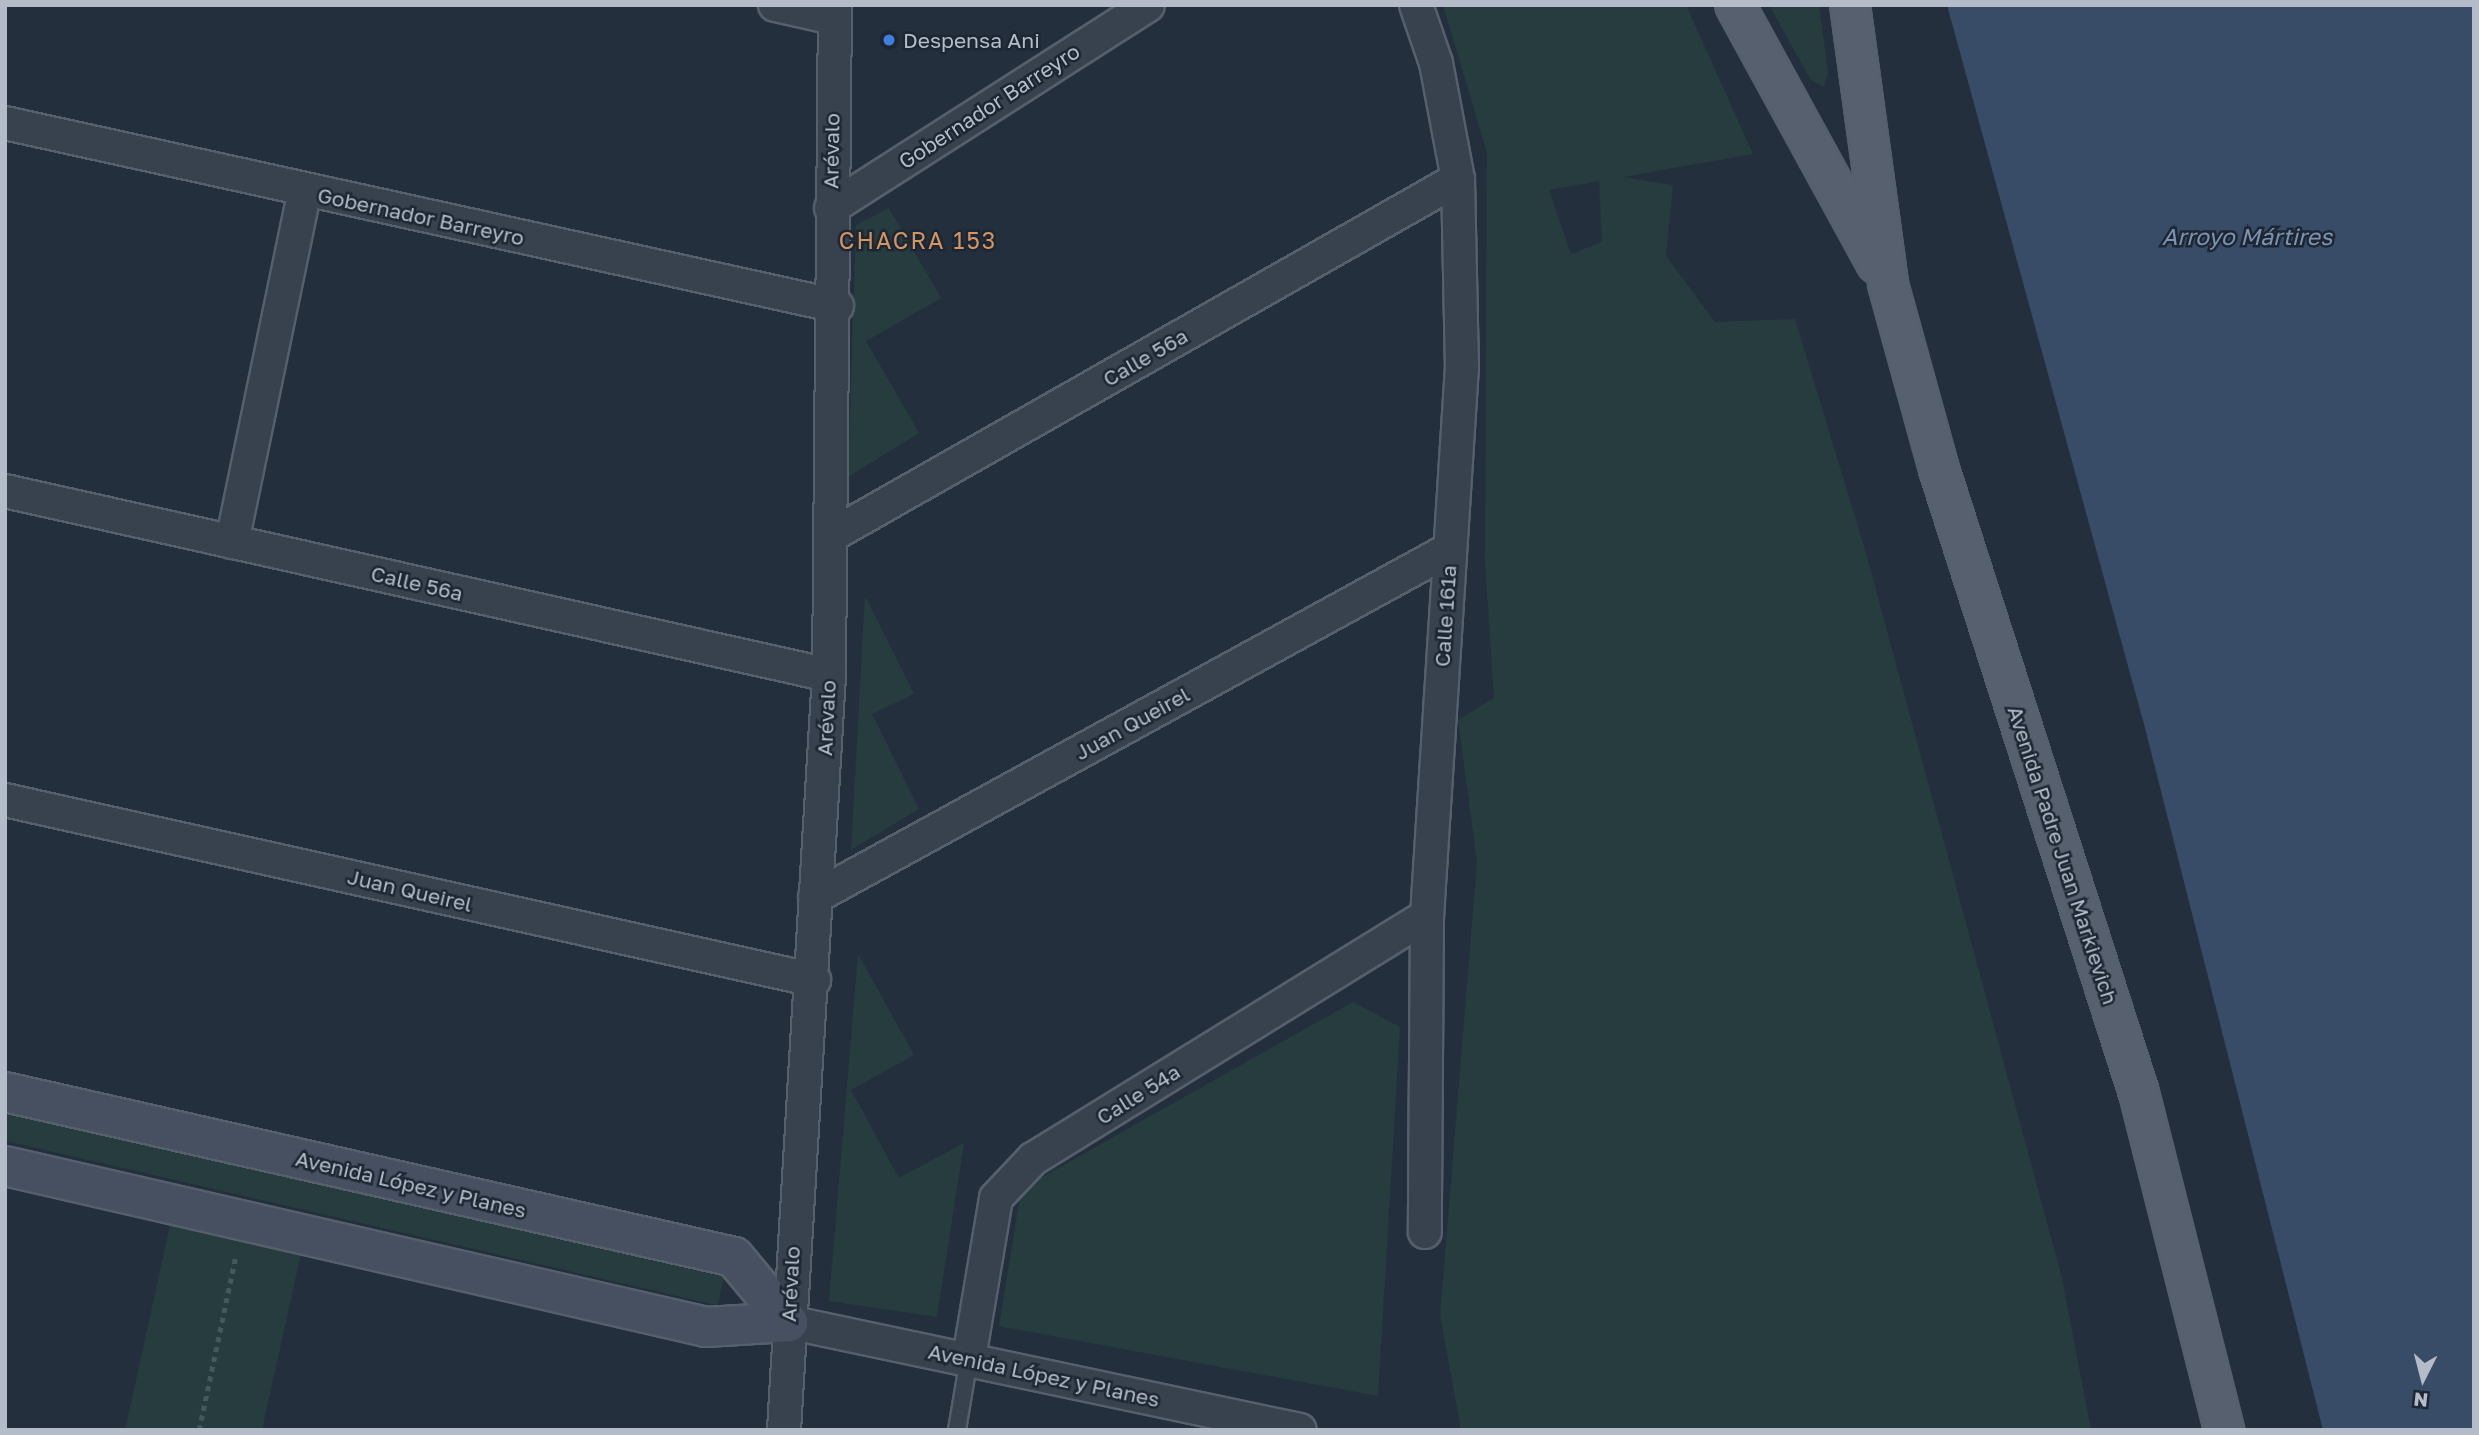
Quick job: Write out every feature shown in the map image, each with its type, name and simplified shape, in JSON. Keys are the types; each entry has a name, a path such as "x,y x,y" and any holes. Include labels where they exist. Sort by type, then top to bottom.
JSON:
{"main road":[{"name":"Avenida Padre Juan Markievich","path":"1735,5 1888,284"},
{"name":"Avenida Padre Juan Markievich","path":"1850,5 1888,284 1939,470 2139,1093 2224,1430"},
{"name":"Avenida López y Planes","path":"5,1092 734,1257 788,1322"},
{"name":"Avenida López y Planes","path":"5,1166 706,1327 788,1322"}],"street":[{"path":"775,5 834,12"},
{"name":"Gobernador Barreyro","path":"831,208 1147,5"},
{"name":"Calle 161a","path":"1416,5 1436,62 1458,179 1462,366 1427,916 1425,1233"},
{"name":"Arévalo","path":"784,1430 788,1322 814,979 815,897 829,675 837,306 831,208 834,12"},
{"name":"Gobernador Barreyro","path":"5,123 837,306"},
{"name":"Calle 56a","path":"832,535 1458,179"},
{"path":"232,542 305,191"},
{"name":"Calle 56a","path":"5,491 829,675"},
{"name":"Juan Queirel","path":"815,897 1450,549"},
{"name":"Juan Queirel","path":"5,800 814,979"},
{"name":"Calle 54a","path":"969,1358 996,1198 1033,1159 1427,916"},
{"name":"Avenida López y Planes","path":"788,1322 969,1358 1300,1430"}],"lane":[{"path":"957,1430 969,1358"}],"path":[{"path":"199,1430 243,1220"}],"green space":[{"path":"1443,5 1686,5 1753,154 1623,177 1673,185 1666,256 1715,322 1795,319 1866,553 2062,1278 2091,1430 1461,1430 1440,1316 1477,862 1458,720 1494,698 1485,562 1487,153","holes":["1599,181 1602,242 1571,254 1549,190"]},
{"path":"1769,5 1819,5 1828,72 1824,87 1811,80"},
{"path":"889,208 941,298 866,341 919,433 848,477 856,225"},
{"path":"865,596 914,694 872,714 919,809 851,850"},
{"path":"858,954 914,1055 851,1090 899,1178 964,1143 937,1317 829,1301"},
{"path":"1353,1002 1400,1027 1378,1396 999,1326 1021,1189"},
{"path":"5,1111 724,1277 718,1305 5,1141"},
{"path":"170,1225 301,1254 262,1430 125,1430"}],"water":[{"name":"Arroyo Mártires","path":"1947,5 2474,5 2474,1430 2323,1430 2145,728"}],"place":[{"name":"Despensa Ani","path":"889,40"}],"district":[{"name":"CHACRA 153","path":"918,240"}]}
